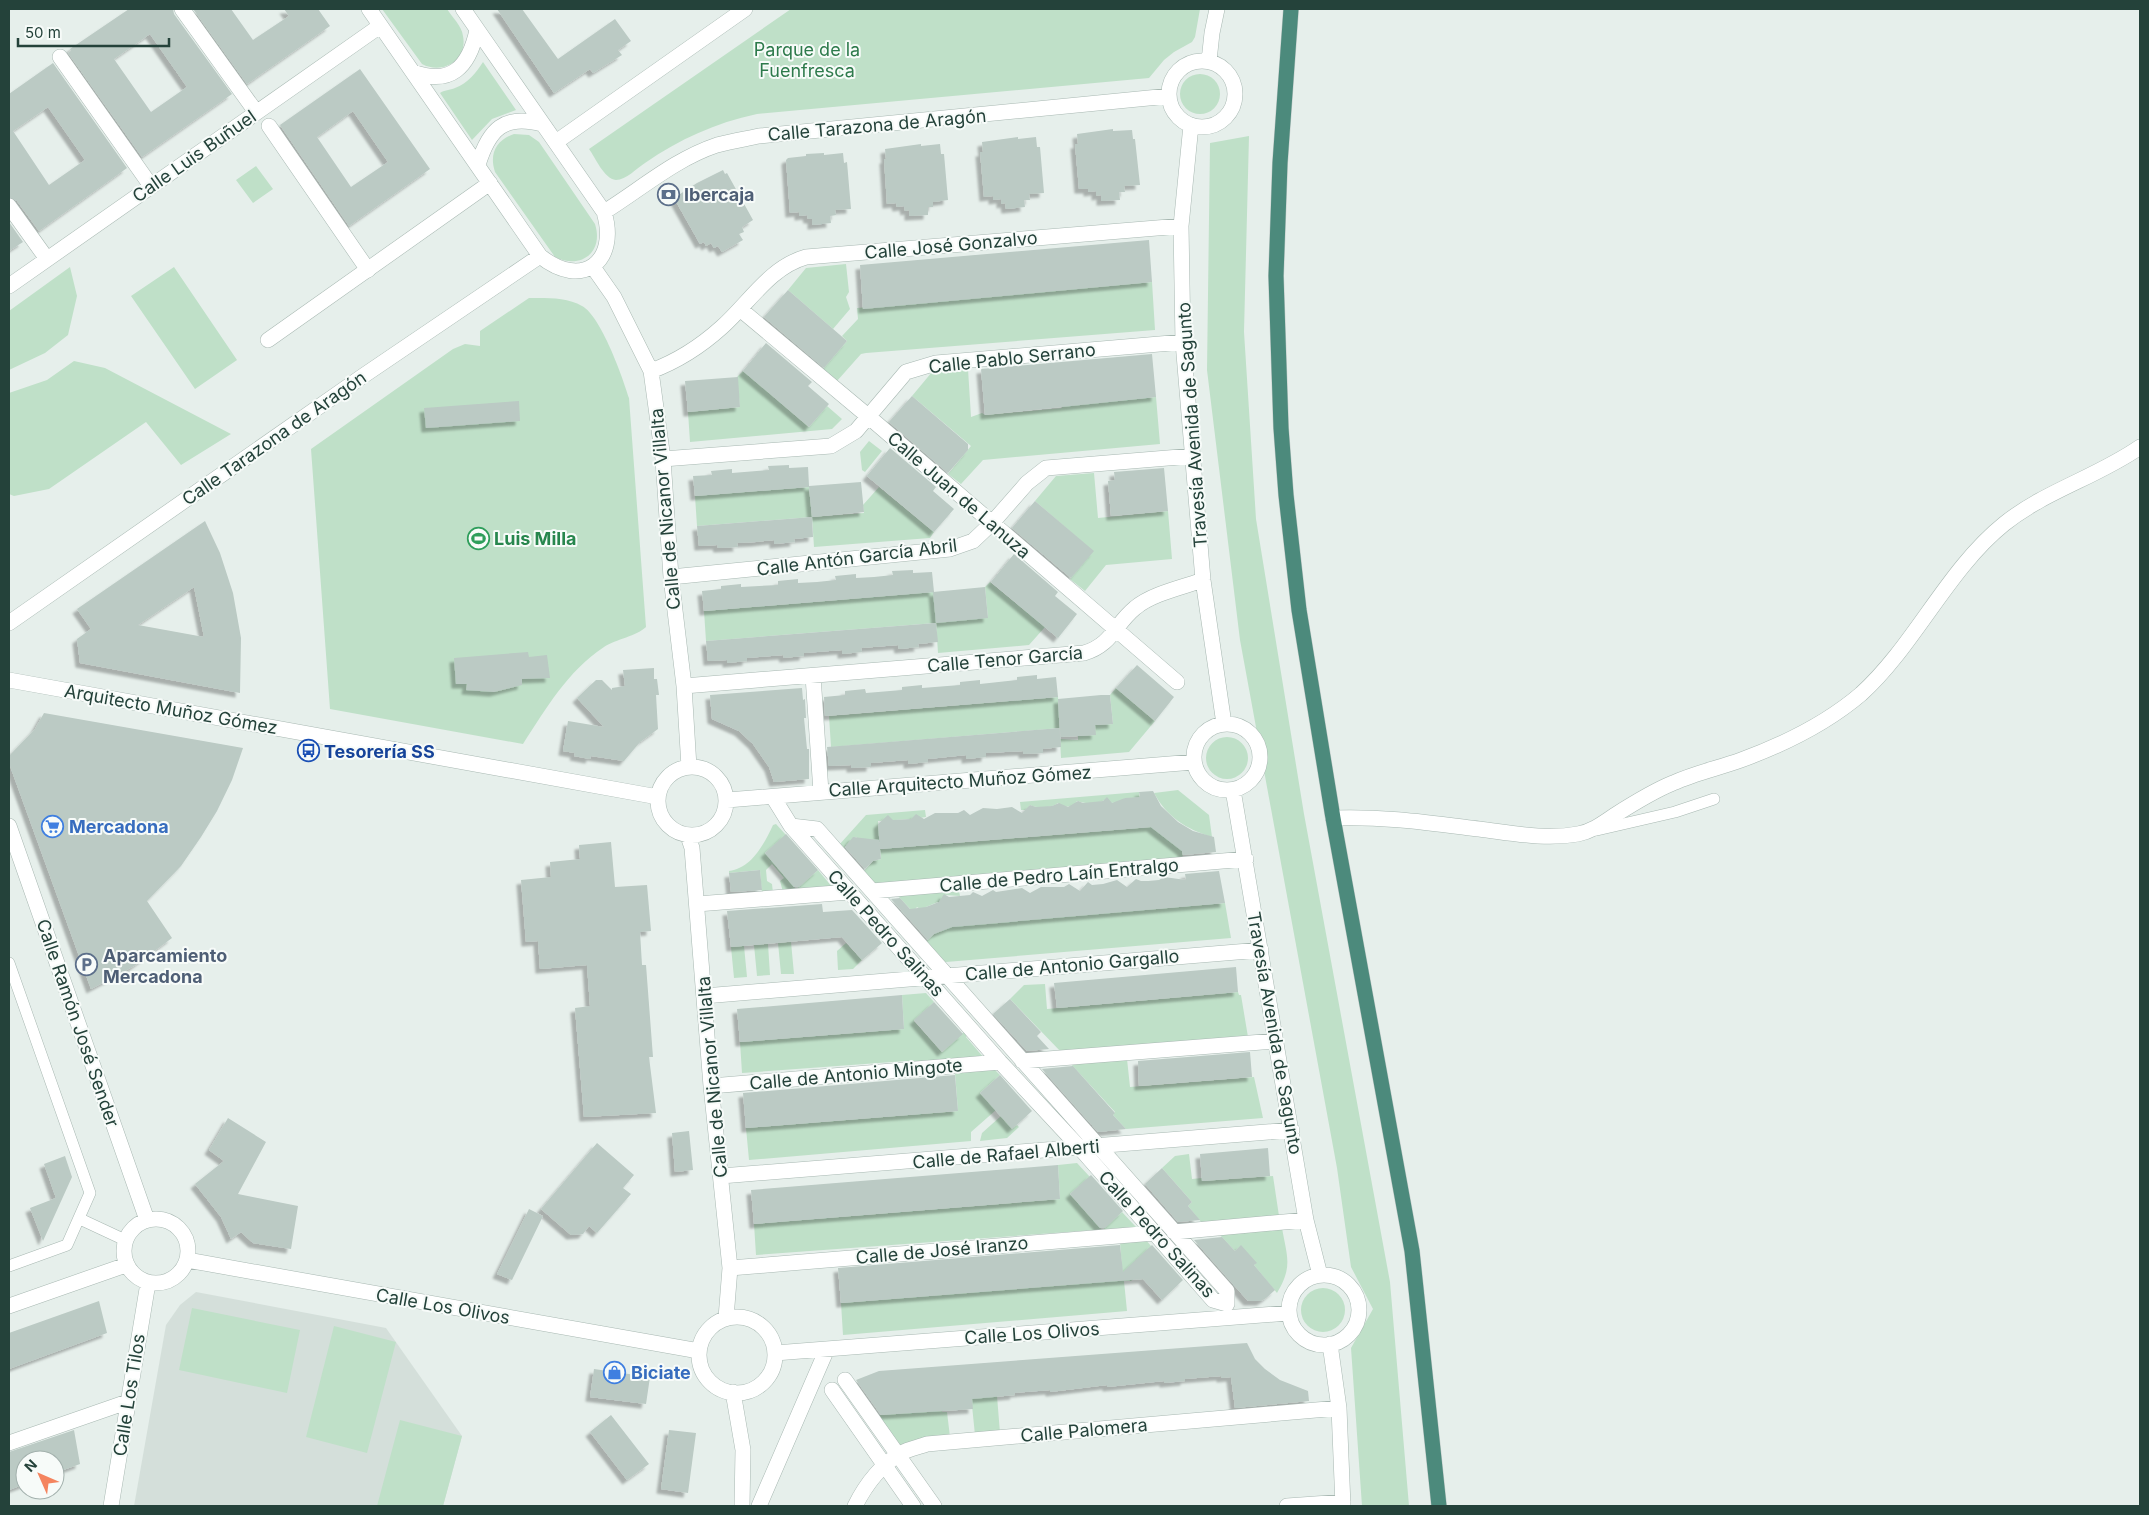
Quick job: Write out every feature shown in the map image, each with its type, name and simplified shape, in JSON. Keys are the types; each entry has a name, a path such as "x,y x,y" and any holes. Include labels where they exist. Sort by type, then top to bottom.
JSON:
{"highway":[{"path":"1292,9 1286,65 1277,213 1276,276 1281,428 1286,495 1299,610 1332,818 1412,1251 1439,1506"}],"street":[{"path":"182,9 256,112"},
{"path":"369,9 540,256 558,268 568,271 578,272 593,266 600,258 608,242 608,224 604,212 463,9"},
{"path":"556,142 745,9"},
{"path":"1209,61 1212,33 1218,9"},
{"name":"Calle Luis Buñuel","path":"9,286 380,26"},
{"path":"413,72 434,78 453,72 462,66 471,52 477,30"},
{"path":"60,57 151,186"},
{"path":"1199,61 1209,61 1219,65 1228,72 1233,81 1234,102 1230,112 1212,125 1191,125 1176,114 1169,96 1170,86 1181,69 1199,61"},
{"name":"Calle Tarazona de Aragón","path":"604,212 676,164 716,146 736,140 759,136 1169,96"},
{"path":"478,165 484,146 502,125 519,120 542,124"},
{"name":"Travesía Avenida de Sagunto","path":"1191,125 1181,226 1183,342 1203,580 1224,724"},
{"path":"269,126 368,270"},
{"path":"268,340 490,183"},
{"path":"9,206 47,259"},
{"name":"Calle José Gonzalvo","path":"651,371 685,356 724,326 774,274 795,260 806,257 1181,226"},
{"name":"Calle Tarazona de Aragón","path":"9,622 363,376 540,256"},
{"name":"Calle de Nicanor Villalta","path":"593,266 614,297 651,371 663,459 671,577 684,686 689,767"},
{"name":"Calle Juan de Lanuza","path":"740,309 869,417 1177,682"},
{"name":"Calle Pablo Serrano","path":"663,459 831,446 856,431 906,372 936,363 1183,342"},
{"path":"1332,818 1400,819 1546,837 1593,830 1650,794 1674,782 1776,746 1842,708 1883,672 1974,553 2005,523 2030,506 2098,473 2140,447"},
{"name":"Calle Antón García Abril","path":"671,577 950,549 973,541 992,523 1026,483 1046,468 1192,456"},
{"name":"Calle Tenor García","path":"684,686 1074,655 1092,651 1100,646 1116,631 1130,612 1141,603 1203,580"},
{"path":"813,676 821,792"},
{"name":"Arquitecto Muñoz Gómez","path":"9,680 658,797"},
{"path":"1224,724 1235,725 1245,730 1254,737 1259,747 1258,769 1248,782 1233,790 1222,790 1212,787 1203,781 1197,772 1194,762 1194,751 1201,737 1214,727 1224,724"},
{"name":"Calle Arquitecto Muñoz Gómez","path":"727,800 1194,762"},
{"path":"689,767 703,769 713,774 721,782 727,800 724,814 718,824 709,831 688,836 668,826 658,807 658,797 666,779 678,770 689,767"},
{"name":"Travesía Avenida de Sagunto","path":"1233,790 1306,1220 1320,1275"},
{"name":"Calle Pedro Salinas","path":"773,796 791,826 848,892 1000,1062 1080,1148 1213,1300 1227,1304 1227,1291 1097,1147 948,975 817,829 791,826"},
{"name":"Calle Ramón José Sender","path":"9,826 147,1220"},
{"name":"Calle de Nicanor Villalta","path":"688,836 692,848 711,1086 730,1268 726,1318"},
{"name":"Calle de Pedro Laín Entralgo","path":"872,891 1246,859"},
{"path":"697,904 848,892"},
{"name":"Calle de Antonio Gargallo","path":"704,996 1261,950"},
{"path":"1022,1061 1276,1042"},
{"name":"Calle de Antonio Mingote","path":"711,1086 1000,1062"},
{"name":"Calle de Rafael Alberti","path":"720,1176 1292,1130"},
{"path":"147,1220 166,1220 182,1232 186,1241 187,1260 183,1269 168,1282 158,1284 139,1280 126,1265 123,1256 125,1240 130,1231 138,1224 147,1220"},
{"path":"1174,1232 1306,1220"},
{"name":"Calle de José Iranzo","path":"730,1268 1154,1233"},
{"name":"Calle Los Olivos","path":"187,1260 699,1351"},
{"path":"9,1306 126,1265"},
{"path":"1320,1275 1332,1276 1343,1280 1352,1288 1357,1298 1359,1310 1357,1322 1351,1332 1341,1340 1330,1344 1319,1344 1303,1337 1292,1324 1289,1313 1290,1302 1294,1292 1310,1278 1320,1275"},
{"name":"Calle Los Tilos","path":"111,1506 148,1283"},
{"name":"Calle Los Olivos","path":"775,1353 1289,1313"},
{"path":"737,1316 759,1323 773,1341 775,1353 770,1372 758,1386 746,1392 722,1390 704,1374 700,1363 699,1351 702,1340 716,1323 726,1318 737,1316"},
{"path":"1287,1506 1343,1504 1339,1408 1330,1344"},
{"path":"759,1506 827,1349"},
{"path":"845,1380 934,1506"},
{"path":"832,1390 913,1506"},
{"path":"733,1392 743,1450 742,1506"},
{"path":"9,1443 127,1402"},
{"name":"Calle Palomera","path":"856,1506 870,1481 885,1466 899,1455 927,1444 1339,1408"}],"lane":[{"path":"1593,830 1675,812 1714,799"},
{"path":"9,963 90,1193 67,1245 9,1266"},
{"path":"80,1218 125,1240"}],"shaded area":[{"path":"196,1292 386,1328 462,1436 443,1506 134,1506 166,1325 180,1305"}],"green space":[{"path":"382,9 447,9 462,32 462,52 452,64 445,67 430,67 422,64"},
{"name":"Parque de la Fuenfresca","path":"791,9 1200,9 1195,37 1192,42 1164,60 1149,78 757,114 712,127 685,139 658,154 624,178 612,179 604,172 589,149"},
{"path":"483,62 516,110 492,119 472,140 440,93 464,83"},
{"path":"1204,74 1211,77 1217,83 1220,94 1219,102 1211,111 1204,114 1196,114 1189,111 1181,102 1180,90 1183,83 1192,75"},
{"path":"514,134 529,135 539,142 595,224 596,243 588,256 581,260 573,261 555,257 495,172 493,159 498,144"},
{"path":"1249,136 1244,332 1256,519 1304,814 1390,1282 1409,1506 1362,1506 1351,1348 1373,1309 1351,1267 1337,1168 1240,640 1207,370 1210,143"},
{"path":"256,166 273,189 253,203 236,180"},
{"path":"846,264 849,292 846,297 850,309 833,329 788,290 806,268"},
{"path":"70,267 77,296 68,335 45,353 9,370 9,311"},
{"path":"174,267 237,360 195,389 131,296"},
{"path":"1152,282 1155,330 866,353 861,354 837,381 823,369 847,341 842,336 858,319 857,308"},
{"name":"Luis Milla","path":"529,298 570,301 582,306 597,322 604,334 622,377 629,398 646,627 637,633 604,647 579,668 559,691 523,744 330,709 311,449 453,349 465,344 480,346 480,331"},
{"path":"74,361 105,368 231,434 181,465 146,422 49,489 14,496 9,494 9,393 47,380"},
{"path":"968,369 971,417 982,413 985,415 1062,408 1062,406 1156,397 1160,444 983,460 961,484 948,474 971,446 912,396 932,372"},
{"path":"743,371 809,427 827,406 842,419 832,429 690,442 688,412 740,407 737,377"},
{"path":"869,441 882,451 865,472 862,470 860,452"},
{"path":"1094,473 1098,518 1168,511 1172,559 1106,565 1085,591 1070,579 1093,551 1035,501 1056,476"},
{"path":"809,487 812,517 697,526 695,496"},
{"path":"879,487 934,532 930,538 814,547 812,517 864,513 863,505"},
{"path":"990,582 1045,627 1029,645 938,653 936,623 706,641 704,611 933,592 988,618 985,587"},
{"path":"1116,688 1155,721 1129,752 1061,758 1060,739 1078,740 1078,736 1095,735 1095,725 1113,724 1110,695"},
{"path":"1058,697 1060,728 831,747 829,716"},
{"path":"1223,737 1231,737 1242,743 1248,758 1242,773 1231,779 1223,779 1212,773 1206,762 1206,754 1212,743"},
{"path":"1178,790 1209,815 1212,837 1178,821 1165,809 1154,793"},
{"path":"1139,792 1140,799 1125,798 1122,802 1110,803 1106,799 1092,803 1077,801 1074,806 1063,807 1058,803 1044,807 1030,805 1027,810 1021,810 1020,802"},
{"path":"925,810 926,817 920,818 916,815 912,819 878,821 880,842 862,843 856,837 843,849 839,845 866,815"},
{"path":"776,824 786,835 765,853 796,889 818,870 833,888 783,892 780,881 784,878 772,864 766,870 767,881 772,884 773,893 762,894 760,870 729,873 729,871 737,869 751,860 766,840 773,825"},
{"path":"1151,827 1182,850 1183,859 873,884 863,872 873,861 881,859 880,849"},
{"path":"959,891 960,896 945,895 939,904 938,902 926,907 923,911 917,907 913,912 898,896"},
{"path":"1225,903 1231,938 946,962 943,962 925,942 935,933 951,926"},
{"path":"791,942 794,974 781,974 778,943"},
{"path":"846,943 862,960 853,969 838,970 837,951"},
{"path":"768,944 770,975 757,976 754,945"},
{"path":"744,946 747,977 734,978 731,947"},
{"path":"1045,984 1047,1009 1238,992 1241,995 1248,1037 1061,1052 1010,999 1024,985"},
{"path":"926,993 934,1002 914,1021 942,1052 965,1031 968,1034 966,1037 984,1058 906,1064 906,1061 742,1073 740,1042 904,1029 902,995"},
{"path":"1127,1059 1130,1087 1254,1077 1263,1118 1126,1129 1113,1115 1115,1112 1070,1063"},
{"path":"995,1070 1000,1075 980,1093 996,1110 971,1132 971,1141 749,1160 746,1128 958,1111 955,1073"},
{"path":"1001,1116 1012,1128 1017,1125 1019,1127 1007,1138 980,1141 982,1133"},
{"path":"1189,1154 1192,1179 1202,1178 1202,1181 1273,1176 1279,1216 1202,1223 1188,1206 1192,1202 1162,1168 1175,1156"},
{"path":"1077,1163 1090,1177 1070,1194 1102,1230 756,1255 754,1224 1060,1199 1058,1165"},
{"path":"1122,1212 1136,1227 1103,1229"},
{"path":"1282,1228 1287,1254 1287,1268 1277,1293 1254,1265 1256,1263 1241,1246 1235,1251 1219,1234"},
{"path":"1146,1240 1151,1246 1139,1274 1131,1281 1124,1281 1127,1311 843,1335 841,1303 1123,1280 1120,1242"},
{"path":"1319,1288 1327,1288 1339,1294 1345,1310 1339,1326 1327,1332 1319,1332 1307,1326 1301,1314 1301,1306 1307,1294"},
{"path":"192,1308 300,1330 287,1393 179,1370"},
{"path":"334,1326 396,1342 367,1453 306,1437"},
{"path":"971,1396 997,1396 1000,1433 975,1435"},
{"path":"942,1410 942,1412 947,1412 950,1437 922,1438 898,1446 879,1415"},
{"path":"400,1420 462,1436 443,1506 377,1506"}],"building":[{"path":"129,9 173,9 174,14 232,94 142,157 68,53 71,51 70,49","holes":["150,34 187,87 151,112 114,59"]},
{"path":"193,9 231,9 253,40 289,16 284,9 318,9 330,26 247,84"},
{"path":"497,9 522,9 558,59 615,19 631,41 618,50 622,55 593,73 590,69 554,93"},
{"path":"53,63 127,168 39,231 17,201 9,197 9,94","holes":["48,107 85,160 49,185 13,131"]},
{"path":"360,69 430,169 349,226 280,125","holes":["353,111 388,162 351,187 317,137"]},
{"path":"1113,129 1113,131 1132,130 1133,139 1135,139 1140,185 1124,186 1125,192 1119,192 1120,200 1101,201 1101,195 1096,196 1096,191 1088,192 1088,189 1079,189 1075,144 1078,144 1077,134"},
{"path":"1018,137 1018,139 1036,137 1037,147 1040,147 1044,193 1029,194 1030,200 1024,200 1025,207 1006,209 1005,203 1001,204 1001,199 993,200 993,196 984,197 980,152 983,152 982,142"},
{"path":"921,144 921,146 940,144 941,154 944,154 948,200 933,202 933,207 928,207 928,215 909,216 909,210 905,211 904,206 897,207 896,203 887,204 885,149"},
{"path":"824,153 824,155 843,153 844,163 847,162 851,209 835,210 836,215 830,216 831,223 812,225 812,219 808,219 807,215 799,216 799,212 790,213 786,160 788,158 806,156 806,154"},
{"path":"723,170 725,174 727,173 753,220 742,227 744,232 739,234 743,240 722,252 718,246 714,248 711,243 706,246 704,242 700,244 674,198 697,183"},
{"path":"9,222 23,242 9,251"},
{"path":"1149,240 1152,282 863,309 860,265"},
{"path":"788,290 847,341 824,368 764,317"},
{"path":"766,343 812,382 808,386 829,404 809,427 743,371"},
{"path":"1152,354 1156,397 985,415 981,369"},
{"path":"738,377 740,407 688,412 685,381"},
{"path":"912,396 968,444 968,450 948,473 889,422"},
{"path":"519,401 520,421 426,428 424,408"},
{"path":"890,448 936,487 933,491 954,509 934,532 867,476"},
{"path":"789,465 789,468 808,467 809,486 861,482 864,512 812,517 809,487 695,496 693,476 712,475 711,471 732,469 732,473 769,470 768,466"},
{"path":"1164,468 1168,511 1111,516 1108,481 1115,480 1114,472"},
{"path":"1035,501 1094,551 1071,578 1012,528"},
{"path":"812,517 813,537 794,539 795,542 774,544 774,540 737,543 738,547 718,548 717,545 699,546 697,526"},
{"path":"205,521 220,553 233,593 241,638 240,693 80,663 77,639 91,629 77,609","holes":["194,587 204,637 138,625"]},
{"path":"1014,554 1058,592 1055,596 1077,614 1058,638 991,582"},
{"path":"913,570 913,573 932,572 934,592 704,611 702,591 721,589 721,586 741,584 741,587 778,585 778,581 798,579 798,583 817,582 836,580 835,576 856,574 856,578 874,577 893,575 892,571"},
{"path":"985,587 988,618 936,623 933,592"},
{"path":"936,623 938,642 918,644 919,647 899,649 898,645 861,648 862,652 842,654 842,650 804,653 804,656 784,658 783,655 747,658 747,661 727,663 727,660 708,661 706,641"},
{"path":"528,652 529,657 547,655 550,678 522,679 522,685 494,692 466,690 467,684 456,684 454,658"},
{"path":"1137,665 1174,697 1155,721 1116,688"},
{"path":"654,668 654,679 657,679 659,695 656,695 658,729 640,742 624,761 591,756 590,759 574,756 575,753 563,751 568,721 604,727 577,698 596,680 602,680 612,690 612,688 625,686 623,670"},
{"path":"1037,675 1037,679 1056,677 1058,697 825,716 824,697 845,695 845,691 865,689 866,693 902,690 902,687 922,685 922,688 960,685 960,682 980,680 980,684 1017,680 1017,677"},
{"path":"802,688 803,700 805,699 806,718 804,718 807,749 809,749 809,779 774,782 769,767 753,744 739,731 712,719 710,695"},
{"path":"1110,695 1113,724 1095,725 1096,735 1060,737 1058,699"},
{"path":"44,713 243,748 232,780 217,811 201,837 181,866 147,901 172,938 134,966 91,989 9,763 9,756 35,729"},
{"path":"1060,728 1061,747 1043,749 1043,753 1023,754 1023,751 986,753 986,757 966,759 966,755 928,759 928,762 908,764 908,760 871,763 871,767 851,768 851,765 829,766 827,747"},
{"path":"1153,791 1161,806 1178,822 1193,831 1214,837 1216,852 1183,855 1182,851 1151,827 880,849 878,824 888,815 893,820 911,819 916,814 924,819 935,813 958,813 964,810 970,815 983,808 1012,807 1022,813 1030,805 1036,807 1052,806 1059,803 1068,807 1078,801 1083,803 1103,801 1107,797 1112,803 1125,798 1140,797 1139,792"},
{"path":"786,834 818,870 799,887 794,887 765,853"},
{"path":"853,837 879,840 881,859 873,861 865,869 845,847"},
{"path":"611,842 615,887 647,885 651,931 640,932 642,965 646,965 653,1057 649,1057 656,1113 584,1117 575,1008 590,1006 587,965 540,969 538,941 526,942 521,880 551,877 550,862 580,859 579,845"},
{"path":"760,870 762,890 731,892 729,873"},
{"path":"1219,871 1225,903 952,927 934,934 928,940 891,899 900,898 910,909 926,907 939,902 944,894 949,897 970,895 973,892 982,896 993,890 996,892 1022,888 1030,893 1041,887 1064,887 1069,884 1080,891 1088,882 1092,885 1117,880 1127,887 1136,879 1148,881 1159,880 1164,877 1186,880 1185,874"},
{"path":"822,904 823,912 852,910 882,943 862,960 842,937 731,947 727,911"},
{"path":"1236,967 1238,992 1057,1008 1054,983"},
{"path":"902,995 904,1029 740,1042 737,1009"},
{"path":"1010,999 1041,1032 1037,1036 1049,1049 1027,1051 993,1014"},
{"path":"934,1002 963,1034 942,1052 914,1020"},
{"path":"1250,1052 1252,1077 1139,1086 1138,1061"},
{"path":"1073,1066 1115,1113 1113,1115 1126,1129 1098,1132 1042,1069"},
{"path":"955,1075 958,1111 746,1128 743,1093"},
{"path":"1000,1075 1032,1111 1012,1129 980,1093"},
{"path":"228,1118 266,1142 238,1194 298,1206 291,1249 253,1243 241,1232 231,1239 221,1217 195,1184 224,1161 209,1150"},
{"path":"689,1131 693,1170 675,1172 672,1133"},
{"path":"597,1143 634,1175 623,1188 631,1194 597,1233 589,1226 583,1234 571,1235 541,1209"},
{"path":"1268,1148 1270,1176 1202,1181 1200,1154"},
{"path":"65,1156 72,1177 43,1241 30,1208 56,1198 44,1164"},
{"path":"1058,1165 1060,1199 754,1224 751,1190"},
{"path":"1162,1168 1192,1202 1188,1206 1200,1220 1178,1222 1145,1184"},
{"path":"1091,1175 1123,1211 1105,1228 1100,1228 1070,1194"},
{"path":"529,1209 543,1216 512,1280 497,1274"},
{"path":"1222,1237 1235,1251 1241,1245 1257,1263 1254,1265 1275,1290 1266,1298 1261,1301 1248,1301 1194,1240"},
{"path":"1120,1245 1123,1272 1152,1245 1183,1280 1162,1300 1143,1279 841,1303 838,1268"},
{"path":"99,1301 107,1333 9,1369 9,1333"},
{"path":"1247,1343 1255,1359 1265,1369 1280,1380 1308,1391 1309,1401 1235,1408 1231,1377 1221,1378 1221,1376 1164,1383 1164,1381 1050,1392 1050,1390 1014,1393 1015,1395 972,1399 973,1409 881,1415 856,1380 879,1371"},
{"path":"594,1369 650,1377 646,1404 590,1397"},
{"path":"611,1415 649,1464 627,1480 590,1432"},
{"path":"74,1430 80,1464 65,1469 65,1450 15,1450 15,1488 9,1490 9,1452"},
{"path":"669,1430 696,1433 688,1493 661,1489"}],"place":[{"name":"Ibercaja","path":"668,194"},
{"name":"Luis Milla","path":"478,538"},
{"name":"Tesorería SS","path":"308,751"},
{"name":"Mercadona","path":"53,826"},
{"name":"Aparcamiento Mercadona","path":"87,965"},
{"name":"Biciate","path":"615,1372"}]}
